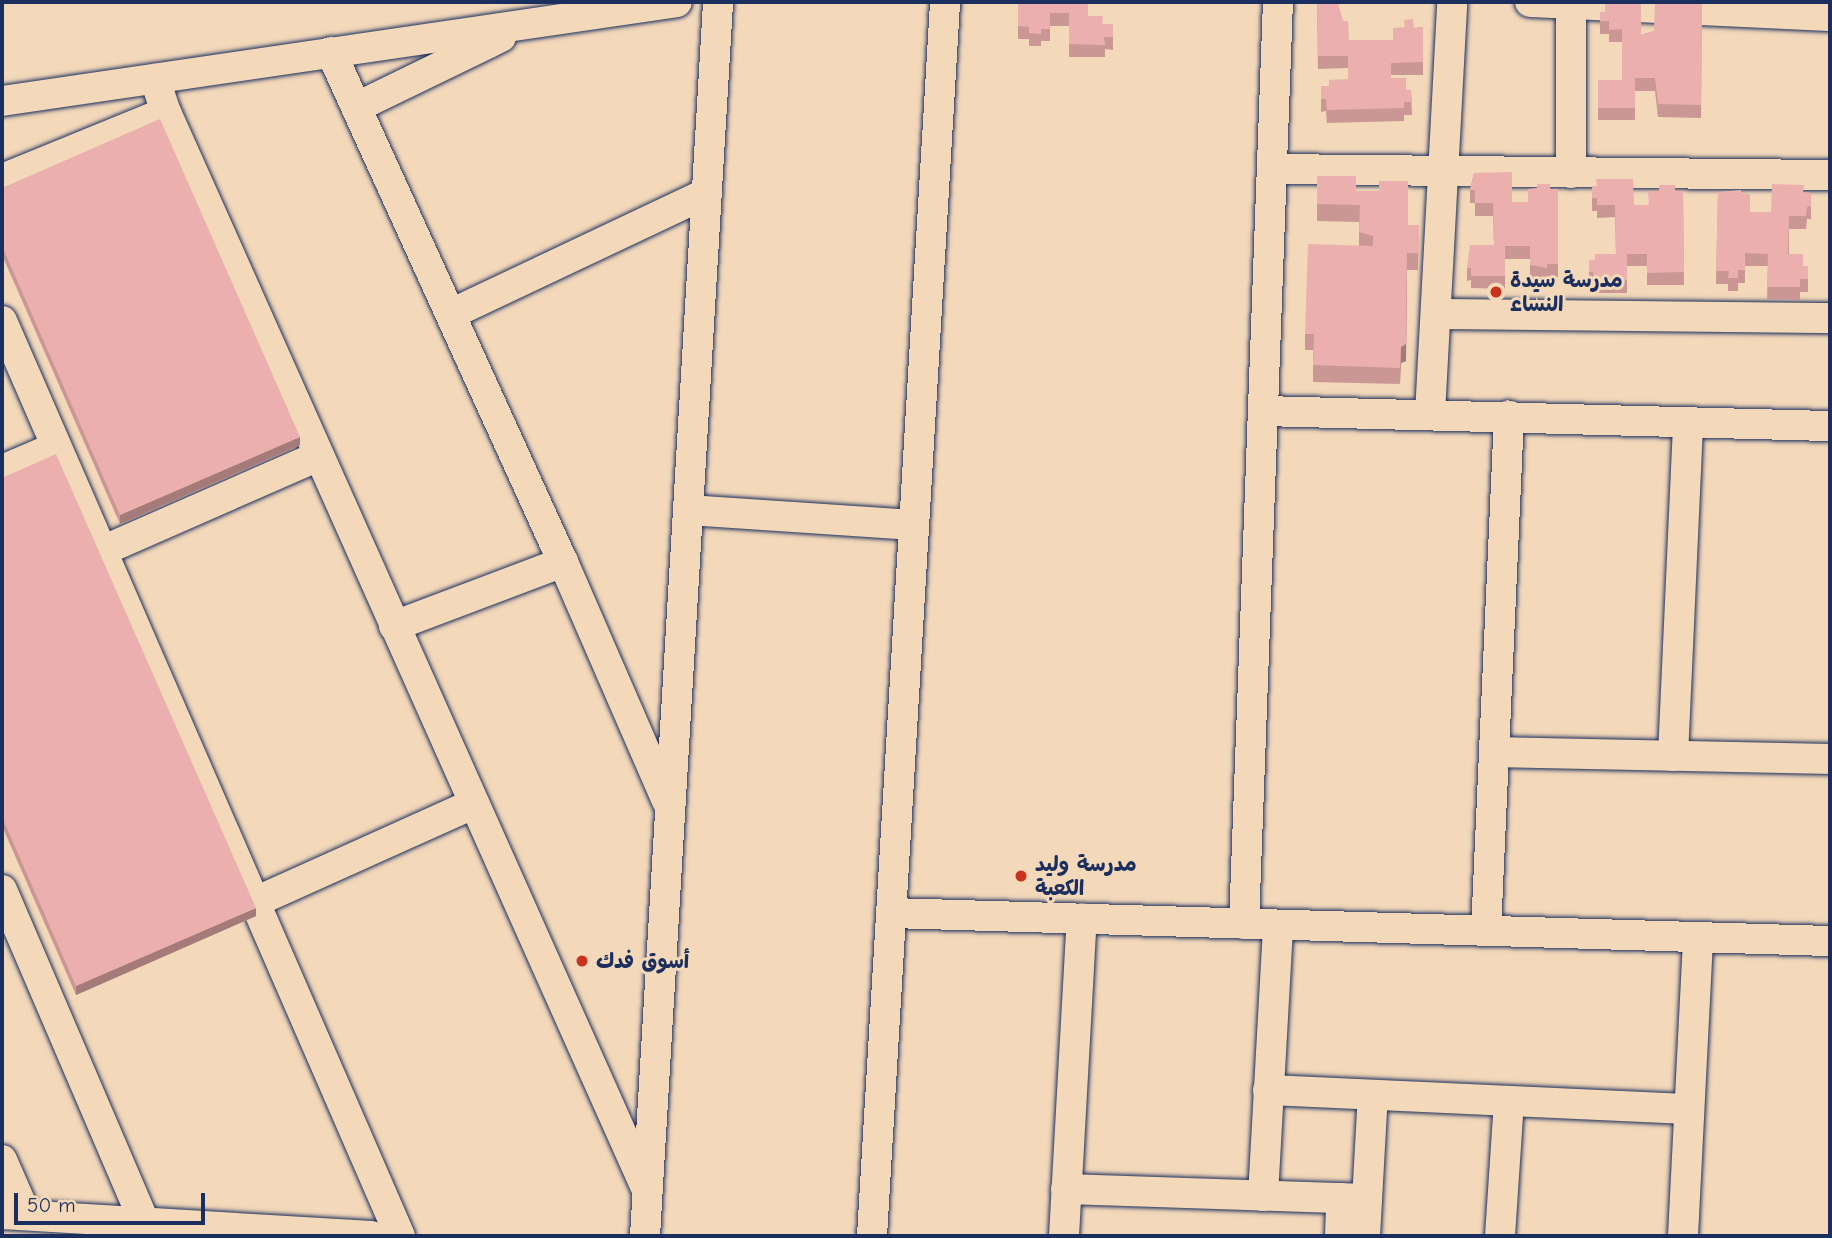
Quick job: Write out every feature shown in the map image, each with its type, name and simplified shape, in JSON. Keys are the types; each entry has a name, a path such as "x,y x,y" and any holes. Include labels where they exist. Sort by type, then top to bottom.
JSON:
{"street":[{"path":"2,101 677,2"},
{"path":"645,1236 718,2"},
{"path":"872,1236 945,2"},
{"path":"1244,924 1278,2"},
{"path":"1430,414 1452,2"},
{"path":"1530,2 1830,16"},
{"path":"1571,4 1571,173"},
{"path":"356,107 528,24"},
{"path":"331,52 563,562 670,808"},
{"path":"155,79 166,112 318,456 647,1192"},
{"path":"2,179 166,112"},
{"path":"1272,169 1830,175"},
{"path":"451,314 707,193"},
{"path":"1436,314 1830,318"},
{"path":"2,321 400,1236"},
{"path":"1263,411 1830,426"},
{"path":"1486,931 1509,416"},
{"path":"1673,756 1688,422"},
{"path":"2,470 56,447"},
{"path":"102,551 318,456"},
{"path":"688,510 914,525"},
{"path":"394,626 563,562"},
{"path":"1494,752 1830,759"},
{"path":"255,902 473,804"},
{"path":"2,890 145,1223"},
{"path":"891,913 1830,941"},
{"path":"1064,1236 1082,919"},
{"path":"1263,1196 1278,925"},
{"path":"1683,1236 1698,937"},
{"path":"1268,1090 1689,1109"},
{"path":"1340,1236 1354,1199 1373,1095"},
{"path":"1500,1236 1509,1101"},
{"path":"2,1160 14,1215 262,1233 371,1236"},
{"path":"1066,1189 1354,1199"},
{"path":"1354,1199 1365,1236"}],"building":[{"path":"1018,2 1088,2 1088,16 1103,16 1102,24 1113,24 1113,37 1104,37 1105,45 1069,44 1069,13 1050,13 1050,29 1041,29 1041,34 1029,33 1029,27 1018,26"},
{"path":"1655,2 1702,2 1701,105 1658,104 1655,78 1635,78 1635,108 1598,108 1598,80 1622,80 1622,29 1609,30 1609,21 1600,21 1600,12 1605,12 1605,3 1641,3 1641,35 1654,31"},
{"path":"1317,3 1338,3 1343,21 1348,21 1349,40 1393,40 1393,28 1405,27 1404,20 1413,19 1414,28 1423,27 1423,62 1391,63 1391,78 1406,78 1406,90 1411,90 1412,102 1404,102 1404,108 1327,110 1326,99 1321,99 1321,86 1329,86 1329,80 1348,79 1348,56 1318,56"},
{"path":"160,119 300,437 120,515 2,246 2,188"},
{"path":"1512,172 1512,202 1528,202 1528,189 1537,188 1537,184 1550,184 1550,189 1558,189 1558,264 1547,264 1547,268 1530,265 1530,246 1505,246 1505,276 1471,276 1471,268 1467,268 1470,245 1494,245 1493,203 1475,203 1475,190 1470,190 1474,173"},
{"path":"1317,176 1356,176 1356,191 1379,191 1379,181 1408,181 1408,225 1419,225 1418,253 1407,253 1406,344 1401,347 1400,368 1313,365 1314,334 1305,334 1308,244 1373,246 1373,236 1359,232 1360,205 1317,204"},
{"path":"1596,179 1633,179 1634,205 1649,205 1648,191 1659,191 1659,185 1675,185 1675,191 1683,191 1684,272 1647,273 1647,254 1627,254 1627,280 1593,280 1593,272 1589,272 1589,260 1595,260 1595,254 1616,254 1615,205 1597,205 1597,198 1592,198 1592,186 1597,186"},
{"path":"1772,184 1804,185 1803,192 1811,193 1811,206 1807,207 1806,216 1789,216 1788,254 1803,254 1803,266 1808,266 1808,279 1800,279 1800,287 1767,287 1768,254 1745,253 1745,270 1738,270 1738,278 1728,278 1729,271 1716,271 1718,192 1741,190 1741,194 1750,194 1750,212 1771,212"},
{"path":"56,454 256,908 76,986 2,817 2,478"}],"place":[{"name":"مدرسة سيدة النساء","path":"1496,292"},
{"name":"مدرسة وليد الكعبة","path":"1021,876"},
{"name":"أسوق فدك","path":"582,961"}]}
